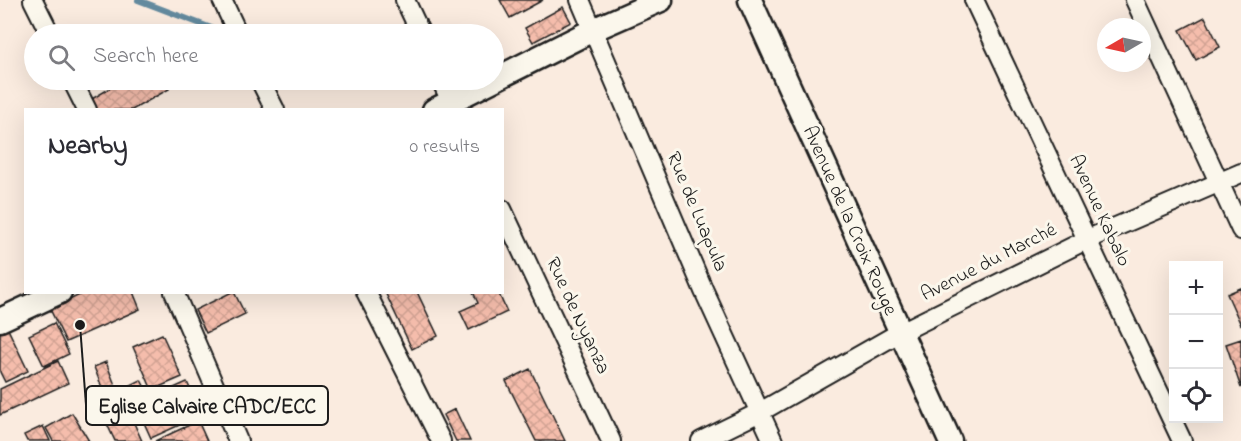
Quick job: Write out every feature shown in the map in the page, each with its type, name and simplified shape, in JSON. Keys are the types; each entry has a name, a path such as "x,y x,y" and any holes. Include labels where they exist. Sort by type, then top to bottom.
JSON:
{"street":[{"path":"33,0 45,24"},
{"path":"222,0 234,24"},
{"path":"405,0 416,24"},
{"name":"Rue de Luapula","path":"580,0 595,29 704,291 773,441"},
{"path":"504,77 595,29 661,0"},
{"name":"Avenue de la Croix Rouge","path":"750,0 899,333 950,441"},
{"name":"Avenue Kabalo","path":"974,0 1182,441"},
{"path":"1134,0 1241,231"},
{"path":"77,90 86,108"},
{"path":"265,90 274,108"},
{"path":"443,90 447,107 479,90"},
{"name":"Avenue du Marché","path":"701,441 760,412 899,333 1088,239 1241,173"},
{"name":"Rue de Nyanza","path":"504,213 611,441"},
{"path":"0,320 56,294"},
{"path":"175,294 238,441"},
{"path":"367,294 441,441"}],"building":[{"path":"500,0 543,0 510,18"},
{"path":"563,7 571,22 533,42 525,28"},
{"path":"1205,17 1220,47 1196,60 1180,30"},
{"path":"107,90 167,90 136,108 94,108 90,100"},
{"path":"1241,288 1241,325 1227,294"},
{"path":"82,294 134,294 140,309 66,342 50,309"},
{"path":"228,294 235,294 245,314 206,333 195,310"},
{"path":"386,294 418,294 438,336 412,349"},
{"path":"474,294 499,294 507,312 469,330 460,311 478,303"},
{"path":"54,323 69,354 44,366 29,335"},
{"path":"8,329 28,371 5,382 0,372 0,333"},
{"path":"162,334 182,377 152,390 133,347"},
{"path":"1241,339 1241,388 1226,344"},
{"path":"58,361 68,383 0,415 0,389"},
{"path":"106,362 115,385 103,390 94,367"},
{"path":"530,369 565,441 536,441 506,381"},
{"path":"141,380 150,397 115,414 107,397"},
{"path":"187,382 202,415 151,438 136,405"},
{"path":"455,409 470,441 456,441 443,415"},
{"path":"129,412 142,441 115,441 106,422"},
{"path":"72,413 89,441 53,441 46,428"},
{"path":"198,421 207,441 155,441"},
{"path":"43,426 50,441 27,441 24,435"}],"waterway":[{"path":"138,0 201,24"}],"place":[{"name":"Eglise Calvaire CADC/ECC","path":"80,325"}]}
